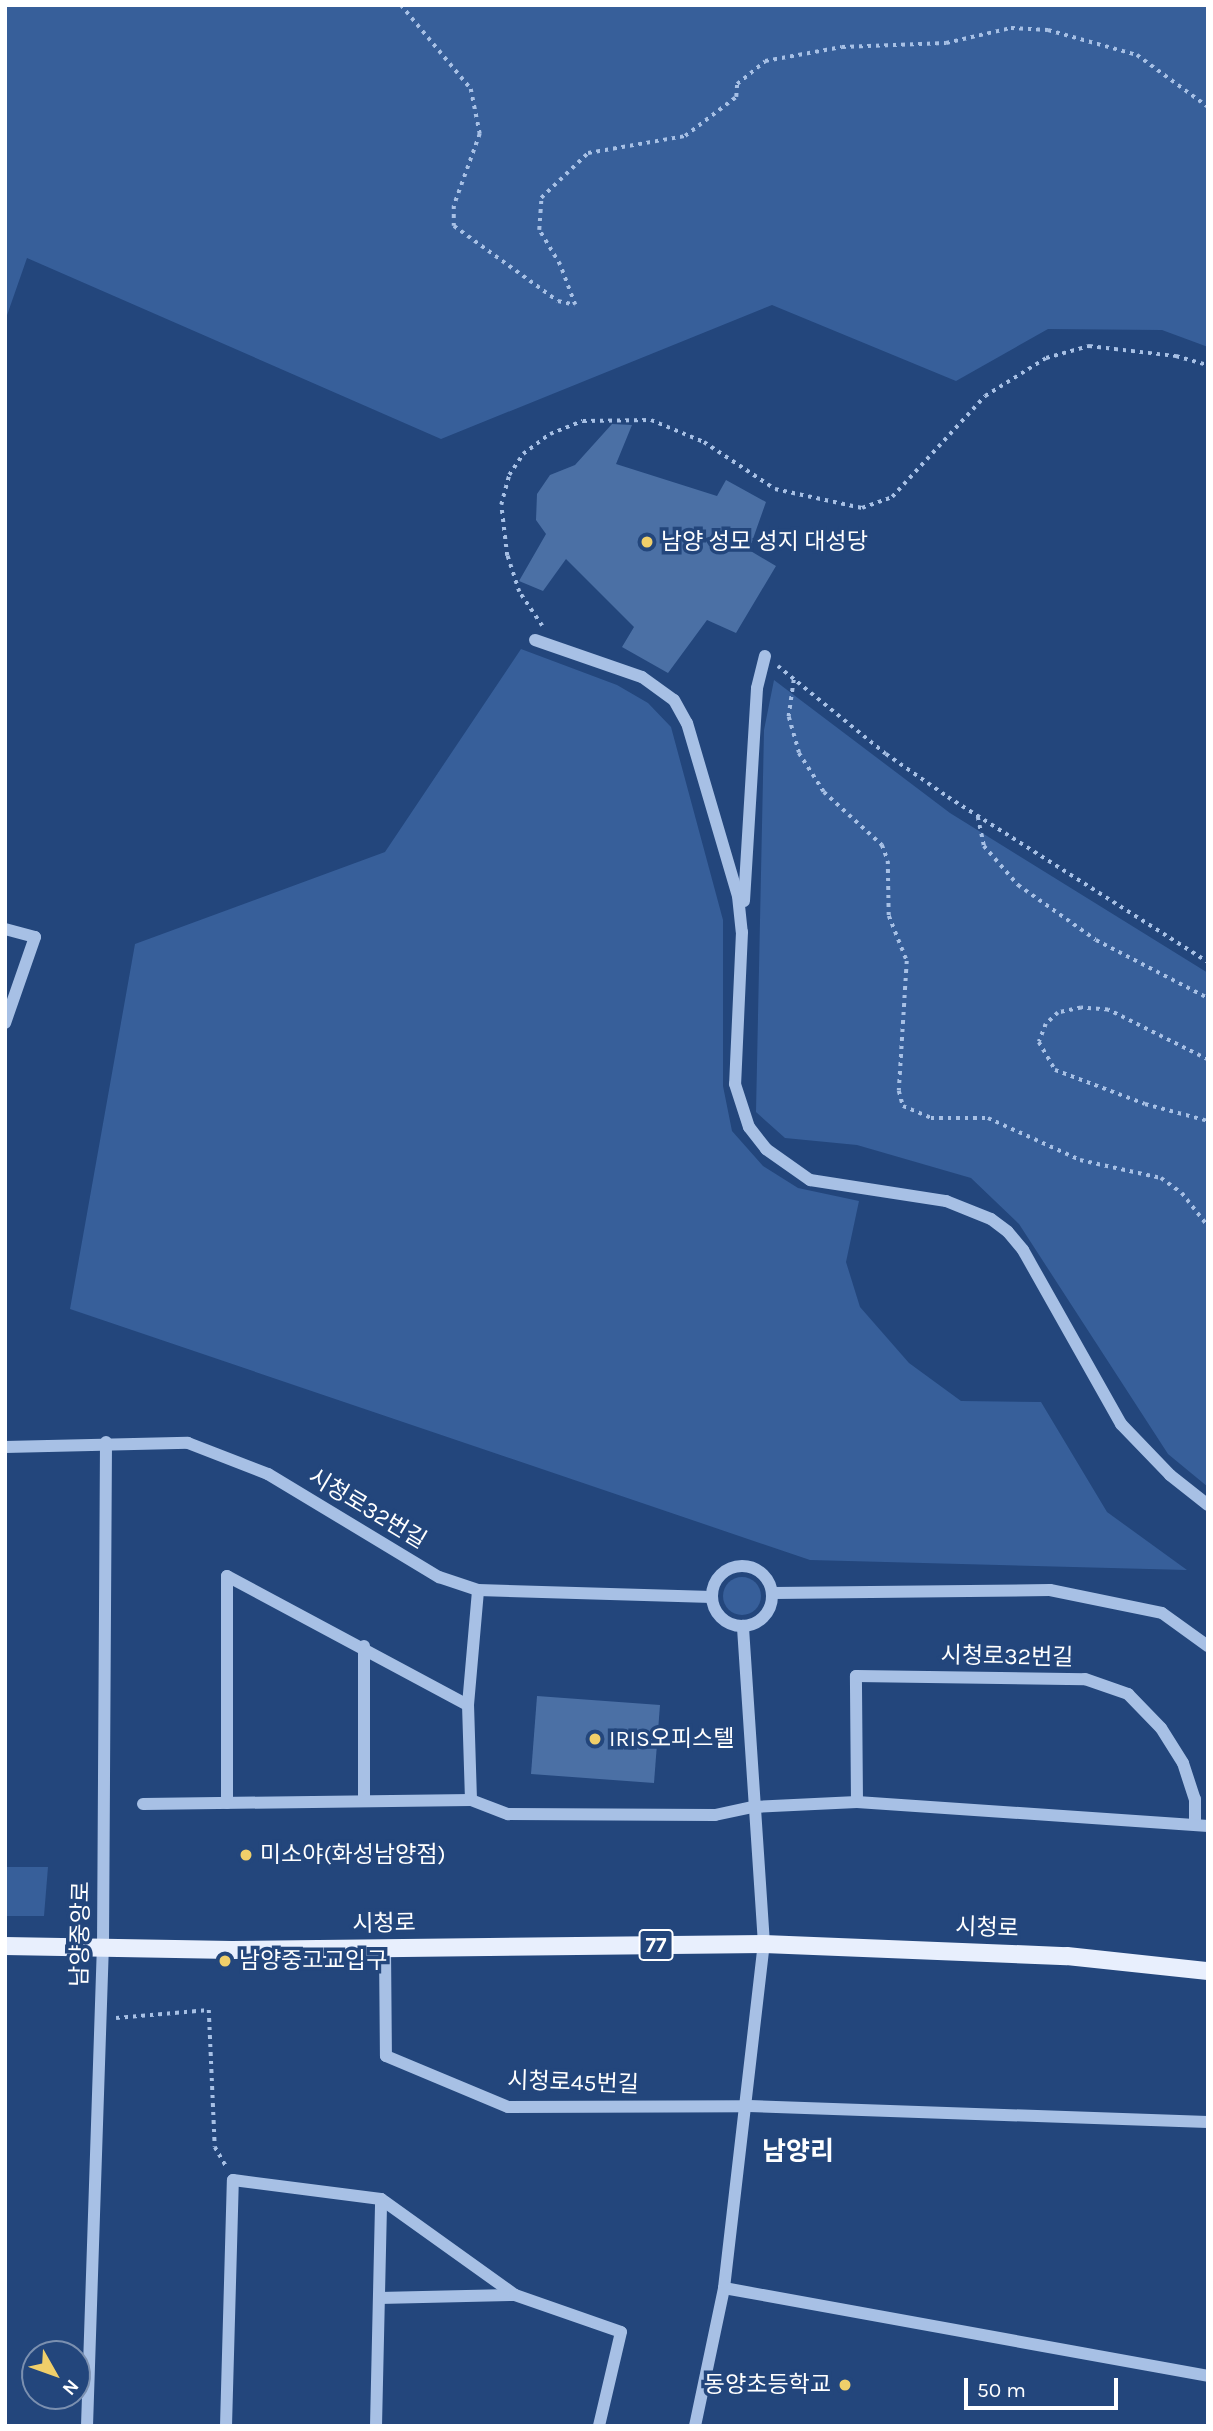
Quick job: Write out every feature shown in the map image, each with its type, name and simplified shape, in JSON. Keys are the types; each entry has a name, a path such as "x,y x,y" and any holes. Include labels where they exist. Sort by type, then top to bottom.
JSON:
{"main road":[{"name":"시청로","path":"5,1946 385,1948 764,1944 1067,1956 1208,1970"}],"street":[{"path":"535,640 642,677 674,700 687,723 731,863 742,932"},
{"path":"765,656 757,688 735,1084 750,1127 766,1149 810,1180 946,1201 991,1219 1008,1232 1023,1250 1121,1424 1170,1475 1208,1505"},
{"path":"5,929 35,937 5,1023"},
{"name":"시청로32번길","path":"5,1447 106,1442 188,1443 268,1474 439,1577 478,1590 712,1597"},
{"name":"남양중앙로","path":"87,2426 103,1947 106,1442"},
{"path":"745,1566 764,1575 773,1593 768,1612 743,1626 725,1622 712,1597 725,1571 745,1566"},
{"path":"227,1803 227,1576 364,1646 468,1705"},
{"path":"471,1800 468,1705 478,1590"},
{"path":"773,1593 1050,1590 1162,1613 1208,1646"},
{"path":"695,2426 724,2288 749,2106 764,1944 743,1626"},
{"path":"364,1646 364,1801"},
{"name":"시청로32번길","path":"143,1804 471,1800 508,1814 715,1815 754,1807 857,1802 1201,1825 1184,1763 1161,1728 1128,1694 1085,1679 856,1676 857,1802"},
{"name":"시청로45번길","path":"385,1948 386,2056 508,2107 749,2106 1208,2122"},
{"path":"226,2426 233,2180 381,2199 515,2295 621,2332 599,2426"},
{"path":"376,2426 381,2199"},
{"path":"724,2288 1208,2376"},
{"path":"379,2298 515,2295"}],"path":[{"path":"401,5 471,89 480,134 454,206 454,226 558,301 575,305 560,265 539,230 541,198 587,153 685,136 736,97 737,84 765,61 842,47 946,43 1011,28 1048,30 1137,55 1208,107"},
{"path":"565,651 519,592 507,556 501,505 509,475 523,454 550,433 583,421 652,420 704,442 775,489 862,508 892,497 985,396 1046,358 1088,346 1176,356 1208,365"},
{"path":"765,656 886,754 978,817 1208,962"},
{"path":"794,680 789,717 799,753 824,792 882,845 888,861 890,916 907,961 899,1091 903,1106 931,1118 988,1118 1080,1160 1161,1178 1182,1193 1208,1226"},
{"path":"978,817 984,846 1018,885 1096,940 1208,998"},
{"path":"1208,1060 1108,1010 1081,1008 1058,1013 1046,1024 1039,1042 1055,1070 1145,1104 1208,1121"},
{"path":"100,2020 209,2010 215,2147 233,2180"}],"shaded area":[{"path":"5,5 1208,5 1208,347 1162,330 1048,329 956,381 772,305 441,439 27,258 5,321"},
{"path":"521,649 617,685 648,703 671,727 723,920 723,1086 732,1131 763,1166 798,1188 859,1201 846,1262 860,1307 909,1363 961,1401 1041,1402 1107,1512 1187,1570 810,1560 70,1309 135,944 385,852"},
{"path":"774,680 950,813 1208,973 1208,1487 1168,1454 1019,1224 971,1178 857,1145 785,1138 756,1112 764,730"},
{"path":"742,1577 756,1582 761,1596 756,1610 742,1615 728,1610 723,1596 728,1582"},
{"path":"5,1867 48,1867 44,1916 5,1916"}],"building":[{"name":"남양 성모 성지 대성당","path":"612,424 632,425 616,464 717,496 726,480 766,502 749,550 776,566 736,633 707,620 668,673 622,647 634,627 566,559 543,591 519,581 546,534 536,520 537,494 550,475 575,465"},
{"name":"IRIS오피스텔","path":"537,1696 660,1705 654,1783 531,1774"}],"place":[{"name":"남양 성모 성지 대성당","path":"647,542"},
{"name":"IRIS오피스텔","path":"595,1739"},
{"name":"미소야(화성남양점)","path":"246,1855"},
{"name":"남양중고교입구","path":"225,1961"},
{"name":"동양초등학교","path":"845,2385"}],"district":[{"name":"남양리","path":"798,2152"}]}
